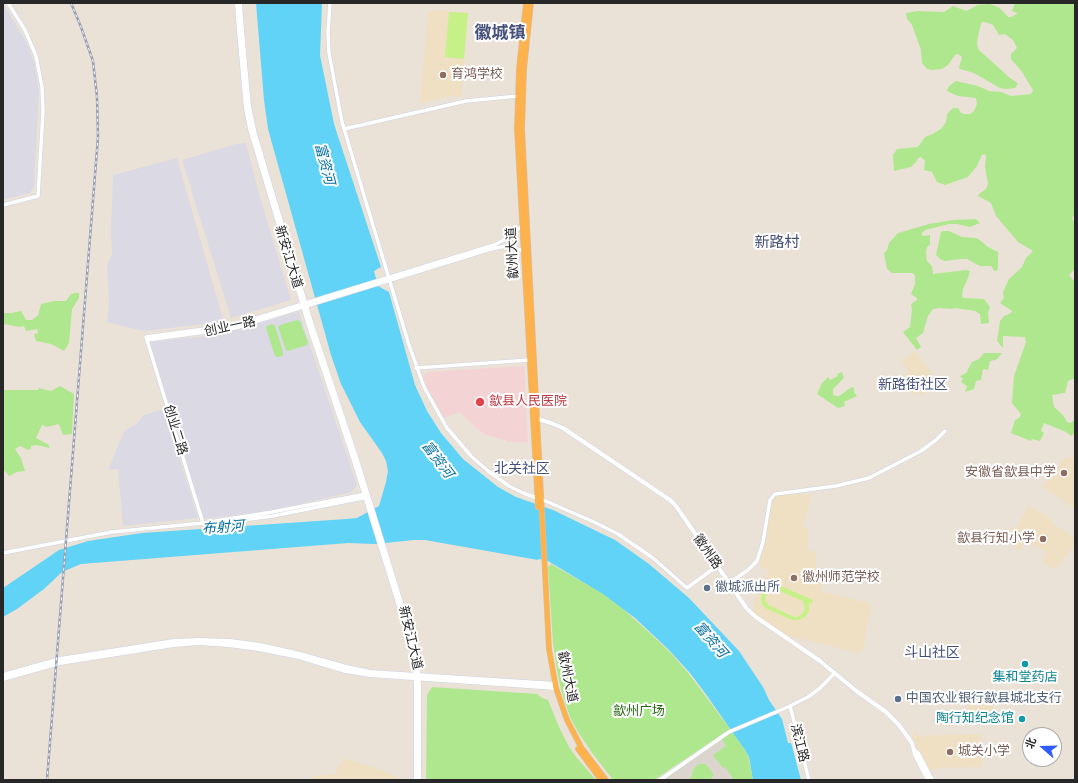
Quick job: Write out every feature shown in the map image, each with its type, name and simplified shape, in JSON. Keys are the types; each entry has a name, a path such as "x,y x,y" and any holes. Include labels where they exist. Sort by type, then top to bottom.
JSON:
{"highway":[{"name":"歙州大道","path":"526,3 520,55 518,140 543,566 546,650 559,709 570,735 585,760 601,780"},
{"name":"歙州大道","path":"531,3 524,69 522,129 538,419 539,500"},
{"name":"歙州大道","path":"554,686 573,733 585,753 606,780"}],"main road":[{"name":"新安江大道","path":"237,3 240,46 249,123 366,496 411,632 416,655 419,780"},
{"name":"新安江大道","path":"240,3 242,38 252,122 306,304"},
{"name":"徽州路","path":"538,419 563,428 666,497 676,506 747,609 753,615 820,661 886,712 910,739 915,754 928,780"},
{"path":"3,675 60,659 174,642 199,640 230,641 260,645 300,654 353,669 379,673 554,686"},
{"path":"3,679 60,663 174,645 199,643 259,649 299,657 352,672 374,676 417,677"},
{"name":"新安江大道","path":"416,780 417,677"},
{"name":"徽州路","path":"915,751 918,753 932,780"}],"street":[{"path":"3,205 38,196 43,112 41,80 34,52 21,22 8,3"},
{"path":"330,3 329,53 344,129 416,368 426,394 437,414 451,434 466,451 482,466 509,486 524,494 594,522 618,534 653,558 687,588 717,566"},
{"path":"344,129 467,101 518,96"},
{"path":"390,279 494,245 506,239 522,226"},
{"path":"390,279 491,249 506,246 524,251"},
{"name":"创业一路","path":"147,339 234,325 390,279"},
{"name":"创业二路","path":"147,339 204,523"},
{"path":"416,368 530,360"},
{"path":"729,583 748,570 757,561 762,546 770,500 774,494 836,486 869,478 921,450 936,440 944,431"},
{"path":"3,553 124,531 204,523 366,496"},
{"path":"660,780 729,732 813,694 836,673"},
{"name":"滨江路","path":"789,706 809,780"}],"shaded area":[{"path":"3,3 27,43 35,65 39,93 34,186 30,193 3,200"},
{"name":"育鸿学校","path":"432,10 469,12 461,97 450,96 420,103 428,13"},
{"path":"246,143 260,197 291,300 231,318 182,160 236,144"},
{"path":"177,158 223,319 221,322 145,331 107,322 109,302 107,265 112,254 111,230 113,175"},
{"path":"299,312 357,485 352,492 273,510 204,519 150,342 216,335"},
{"path":"915,351 932,373 929,383 931,385 922,396 917,391 913,396 905,387 907,385 905,383 909,380 905,374 909,371 901,362"},
{"name":"歙县人民医院","path":"524,366 528,442 507,442 505,440 486,435 475,427 460,412 444,418 431,396 423,376 427,372"},
{"path":"164,409 198,518 123,526 118,469 109,470 109,468 124,431 136,424 144,415"},
{"name":"安徽省歙县中学","path":"1065,457 1075,458 1075,509 1043,487"},
{"name":"徽州师范学校","path":"812,494 802,527 808,528 808,551 817,551 815,566 825,570 820,591 869,603 871,610 865,634 866,637 864,648 858,653 799,638 791,639 752,613 755,599 760,586 763,586 769,568 764,570 759,562 767,537 767,525 775,495"},
{"name":"歙县行知小学","path":"1028,506 1052,519 1051,523 1069,533 1068,535 1075,537 1075,544 1056,570 1042,562 1047,552 1025,541 1020,551 1013,547 1015,544 1011,541 1011,533 1013,528 1018,526"},
{"path":"974,700 975,706 993,704 994,717 967,719 968,703 969,701"},
{"name":"城关小学","path":"913,732 917,732 917,736 981,734 982,767 936,768 930,771 912,738"},
{"path":"722,739 726,746 713,755 733,778 730,780 714,780 711,777 714,775 706,764 699,764 694,768 691,777 688,780 663,780"},
{"path":"343,758 379,769 402,780 313,780 313,776 336,774 339,764 342,765"}],"green space":[{"path":"1015,3 1075,3 1075,213 1072,218 1075,224 1075,269 1069,275 1075,282 1075,378 1068,381 1065,393 1052,395 1054,407 1063,415 1067,422 1070,423 1075,420 1075,433 1071,436 1066,432 1044,423 1041,431 1044,433 1040,441 1032,439 1031,441 1011,433 1015,420 1019,418 1021,414 1012,403 1014,376 1026,342 1025,337 1003,336 1003,348 997,341 1000,321 1004,316 1012,311 1000,303 1004,298 1003,292 1009,279 1022,267 1026,258 1033,251 1018,242 996,216 991,203 978,196 986,189 988,184 985,167 985,154 982,155 977,166 968,177 945,185 937,182 932,172 924,170 925,161 921,157 918,158 911,167 894,171 893,155 897,149 918,147 925,137 942,128 946,122 947,114 953,108 958,108 961,113 964,114 970,114 974,111 977,104 976,98 958,96 947,91 949,86 956,81 978,86 989,91 1001,92 1011,96 1031,94 1033,90 1022,72 1011,59 1011,54 1017,48 1013,40 1005,34 999,35 993,25 985,22 982,22 981,24 978,36 977,45 979,50 1018,84 1015,88 1000,88 974,73 960,69 962,57 958,54 955,55 948,65 942,69 927,69 922,63 921,50 912,25 907,19 906,13 918,11 944,12 953,6 966,11 978,5 990,4 1000,8 1008,17 1011,17 1017,14 1012,11"},
{"path":"449,12 468,13 464,59 445,57"},
{"path":"976,219 980,223 970,227 949,224 925,230 922,233 922,236 930,235 930,245 927,247 926,252 927,261 932,266 933,274 966,270 970,271 962,296 964,298 984,299 990,307 988,313 989,323 981,324 980,314 975,311 955,308 933,309 928,316 923,333 916,338 921,347 917,350 903,332 910,327 912,310 911,304 917,300 917,298 911,294 915,284 915,276 913,273 892,273 887,269 884,253 887,250 889,243 898,233 929,224 953,220"},
{"path":"949,231 962,237 976,238 998,252 998,269 994,271 991,266 980,266 967,259 945,261 940,259 936,255 941,232"},
{"path":"79,293 79,298 72,309 69,343 64,351 51,344 36,341 34,334 38,333 37,329 26,331 24,326 19,327 5,324 3,326 3,313 21,311 26,320 32,320 38,315 41,304 54,301 66,301 71,294"},
{"path":"297,320 300,321 308,343 307,345 288,351 286,350 278,327"},
{"path":"272,324 275,326 283,356 275,356 266,328"},
{"path":"984,353 1002,353 996,360 990,361 988,370 983,369 981,380 976,381 974,389 965,392 967,386 961,382 963,379 960,376 966,373 972,362 979,359"},
{"path":"842,372 844,378 833,389 833,395 839,396 852,387 854,388 854,392 857,396 844,402 845,406 838,408 817,394 822,383 828,377 830,380"},
{"path":"60,386 74,394 72,434 63,435 59,424 47,427 42,425 36,438 49,445 49,448 37,445 31,446 31,449 28,450 20,446 15,449 21,458 25,471 17,472 9,476 3,469 4,390 38,390 39,388 51,391"},
{"name":"歙州广场","path":"551,564 602,593 641,625 670,652 689,674 730,729 654,780 613,780 578,732 570,717 561,690 553,643 548,567"},
{"path":"767,580 813,600 811,604 809,603 809,611 805,617 799,620 792,620 765,608 762,604 761,598 763,591 770,586 765,584","holes":["775,589 803,601 805,608 802,614 794,617 768,605 765,600 769,591"]},
{"path":"432,687 537,694 548,700 569,747 596,780 426,780 427,695"},
{"path":"733,732 748,755 753,780 663,780 729,733"}],"water":[{"path":"256,3 322,3 320,55 334,124 381,267 374,271 378,286 389,292 415,385 427,411 441,433 463,459 498,487 516,497 553,510 615,540 649,564 689,598 739,651 763,687 769,700 782,719 788,743 791,743 792,746 801,780 753,780 749,757 745,750 690,673 668,649 635,618 603,594 548,561 539,559 425,540 414,540 375,544 348,543 81,564 62,572 44,589 17,609 3,617 3,588 59,550 88,541 142,533 357,518 379,506 388,471 386,461 360,422 341,384 331,355 268,129 264,100"}],"railway":[{"path":"47,780 98,137 97,97 93,61 71,3"}],"place":[{"name":"育鸿学校","path":"443,75"},
{"name":"歙县人民医院","path":"480,402"},
{"name":"安徽省歙县中学","path":"1064,473"},
{"name":"歙县行知小学","path":"1043,539"},
{"name":"徽州师范学校","path":"794,578"},
{"name":"徽城派出所","path":"707,588"},
{"name":"集和堂药店","path":"1025,664"},
{"name":"中国农业银行歙县城北支行","path":"898,699"},
{"name":"陶行知纪念馆","path":"1022,719"},
{"name":"城关小学","path":"950,752"}],"district":[{"name":"徽城镇","path":"500,34"},
{"name":"新路村","path":"777,243"},
{"name":"新路街社区","path":"913,385"},
{"name":"北关社区","path":"522,469"},
{"name":"斗山社区","path":"932,653"}],"water label":[{"name":"富资河","path":"324,164"},
{"name":"富资河","path":"437,460"},
{"name":"布射河","path":"223,528"},
{"name":"富资河","path":"710,640"}]}
